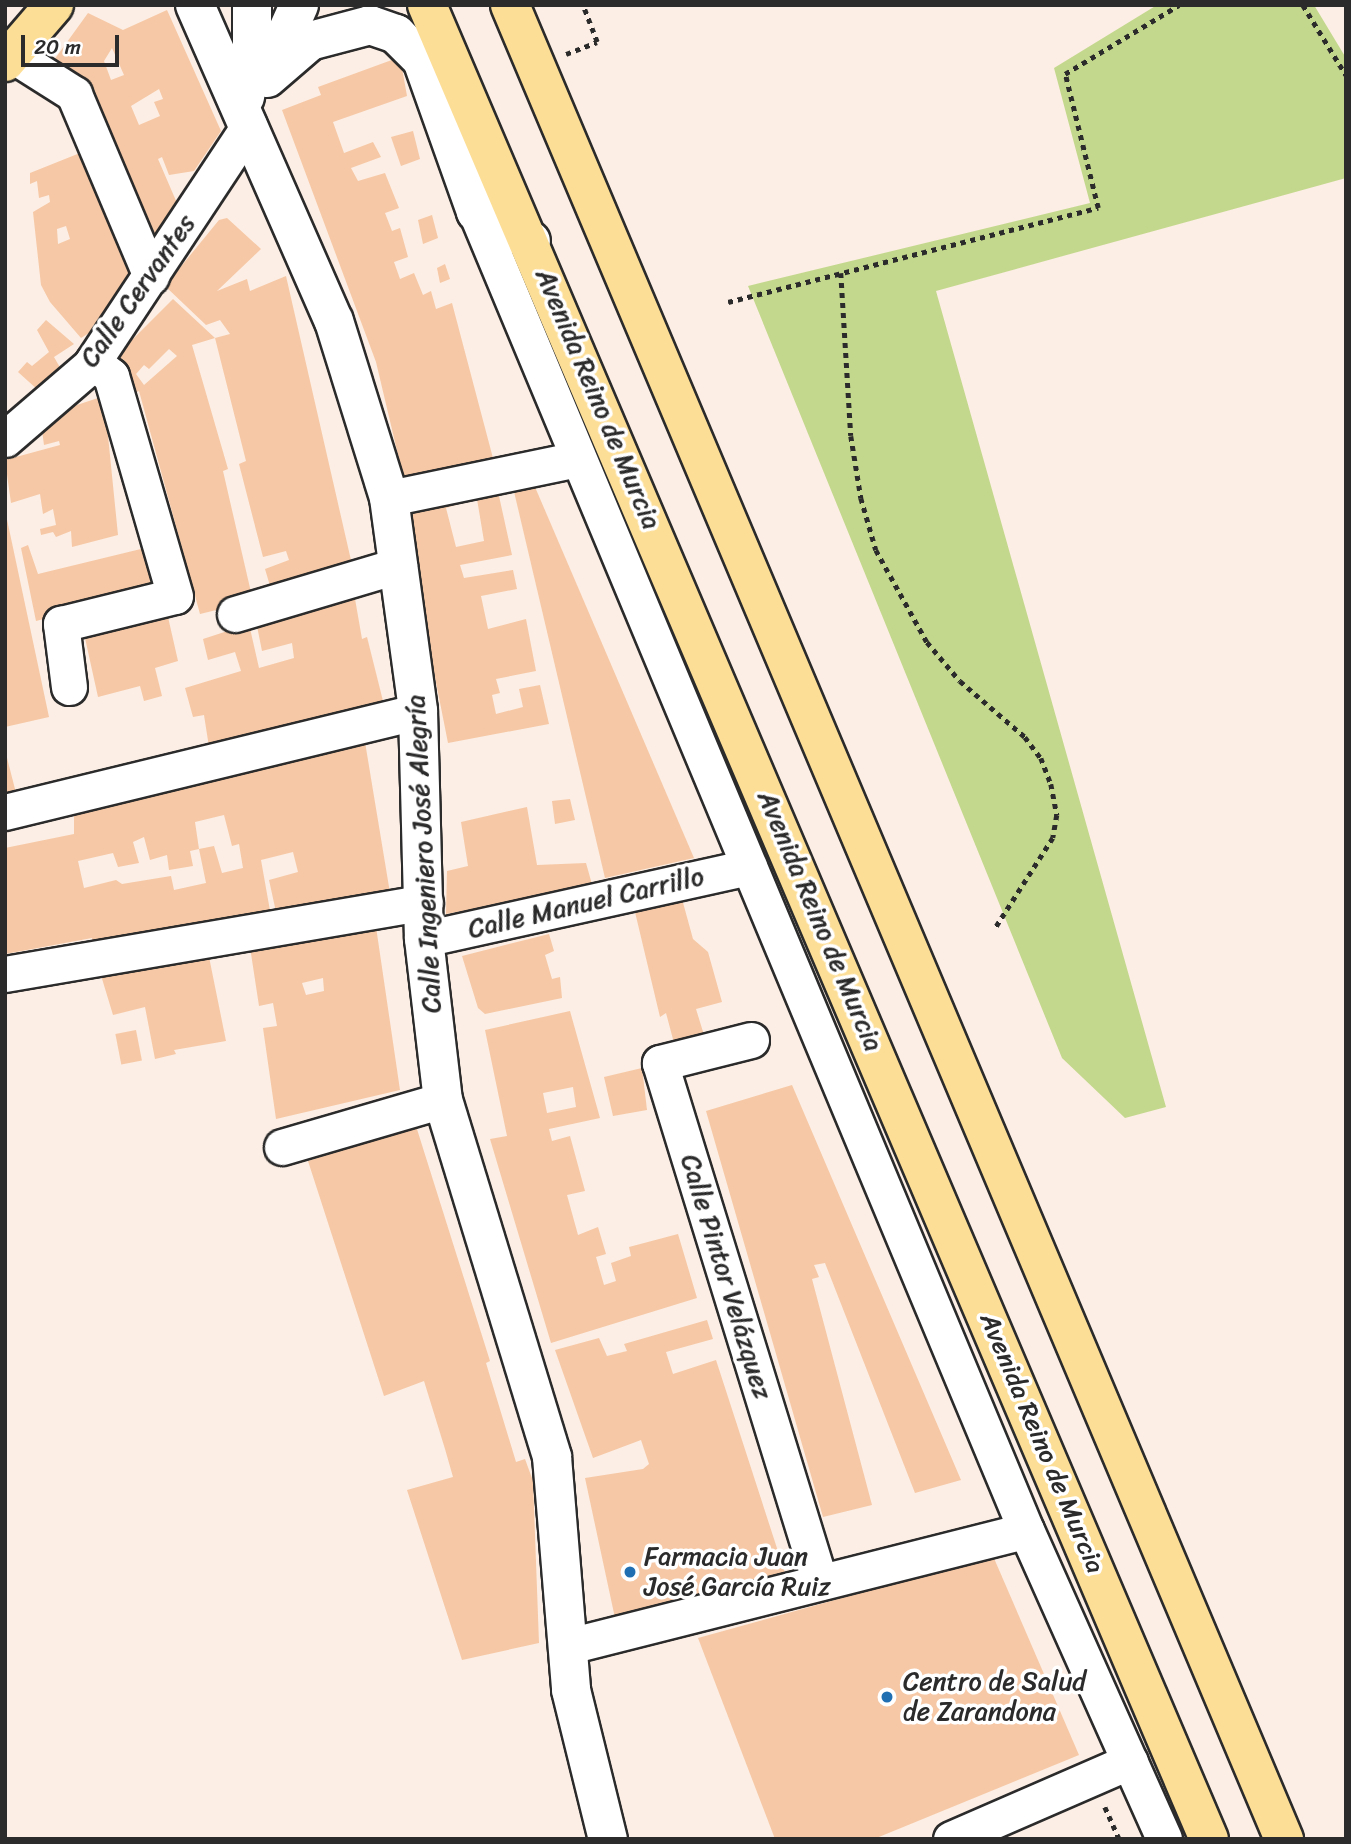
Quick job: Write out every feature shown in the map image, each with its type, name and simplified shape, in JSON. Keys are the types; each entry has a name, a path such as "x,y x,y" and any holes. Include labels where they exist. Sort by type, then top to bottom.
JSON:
{"main road":[{"path":"12,53 39,5"},
{"path":"12,53 54,5"},
{"name":"Avenida Reino de Murcia","path":"428,5 531,241 1209,1839"},
{"path":"510,5 1284,1839"}],"street":[{"path":"195,5 252,102"},
{"path":"252,102 244,91 252,58 253,5"},
{"path":"252,102 299,5"},
{"path":"252,102 310,41 370,24 397,34 422,60 476,212 522,324 1026,1530 1164,1839"},
{"path":"12,53 74,94 151,275"},
{"name":"Calle Cervantes","path":"5,439 93,362 151,275 252,102"},
{"name":"Calle Ingeniero José Alegría","path":"252,102 334,321 390,498 418,710 424,921 443,1100 552,1457 574,1709 603,1837"},
{"path":"476,212 531,241 522,324"},
{"path":"69,687 61,624 175,596 111,376 93,362"},
{"path":"390,498 579,459"},
{"path":"235,614 398,565"},
{"path":"5,812 418,710"},
{"name":"Calle Manuel Carrillo","path":"5,974 424,921 749,867"},
{"name":"Calle Pintor Velázquez","path":"751,1040 660,1063 820,1583"},
{"path":"282,1147 443,1100"},
{"path":"569,1646 1026,1530"},
{"path":"951,1839 1130,1761"}],"path":[{"path":"583,5 597,43"},
{"path":"728,302 1098,208 1065,74 1179,5"},
{"path":"1303,5 1346,75"},
{"path":"841,273 850,436 861,498 876,550 900,600 927,642 960,681 1025,737 1041,758 1051,784 1056,815 1053,838 996,927"}],"green space":[{"path":"1157,5 1314,5 1346,58 1346,178 936,291 1166,1107 1125,1118 1062,1058 748,286 1090,203 1054,68"}],"building":[{"path":"167,10 221,131 194,171 169,175 162,157 158,159 180,210 149,249 49,67 88,13 123,30","holes":["112,48 124,75 111,80 104,61","159,89 163,99 154,102 160,116 139,125 131,106"]},
{"path":"400,57 407,96 333,122 344,153 373,142 381,157 351,168 358,181 385,173 399,208 385,213 392,231 400,228 408,257 394,262 400,279 414,273 423,295 431,291 436,309 452,303 494,462 404,480 376,362 282,110 321,95 318,87"},
{"path":"413,131 420,159 401,166 391,137"},
{"path":"85,151 135,270 97,328 81,338 50,302 41,285 33,212 50,202 49,195 39,198 37,181 30,184 30,173","holes":["66,226 70,239 58,244 57,229"]},
{"path":"432,215 438,238 423,244 418,220"},
{"path":"227,218 261,249 217,291 247,279 250,291 286,276 353,569 273,596 265,569 289,560 286,551 263,557 239,464 246,461 215,338 230,334 220,320 206,325 165,286 219,220"},
{"path":"445,264 450,279 440,283 437,268"},
{"path":"173,299 215,338 192,345 228,469 223,471 253,601 200,614 139,391 130,395 117,371 126,363 117,355","holes":["169,349 177,356 144,385 136,374 144,365 149,369"]},
{"path":"46,320 74,344 54,357 62,371 38,390 18,372 27,362 32,366 49,352 37,330"},
{"path":"104,396 118,535 72,547 71,531 56,537 53,532 41,535 40,529 56,525 53,509 43,514 40,494 11,503 5,460 60,445 59,441 44,445 41,423 55,420 62,410"},
{"path":"532,480 694,858 605,878 512,483"},
{"path":"497,487 512,555 460,565 464,578 513,570 517,589 481,596 488,629 526,619 536,671 496,679 500,693 492,695 496,714 523,707 519,689 540,685 549,724 448,743 401,505 454,496 456,505 446,508 456,547 484,541 476,493"},
{"path":"5,510 49,717 5,727"},
{"path":"28,545 38,574 145,548 156,589 36,621 21,548"},
{"path":"354,593 362,639 367,637 385,709 209,747 204,715 193,717 185,688 241,671 235,652 208,660 203,639 249,624 259,668 294,658 292,643 262,651 256,621"},
{"path":"168,617 178,661 155,668 162,696 144,701 140,686 98,697 85,638"},
{"path":"365,742 391,899 278,921 269,880 298,872 293,852 261,860 272,922 96,956 92,938 5,954 5,848 74,834 74,810","holes":["224,815 232,846 239,844 243,868 222,873 214,846 199,849 195,822","144,837 150,860 167,855 169,870 193,866 190,851 199,849 206,883 174,890 171,876 122,884 116,880 84,888 78,861 113,853 118,867 139,863 133,842"]},
{"path":"5,750 16,793 5,796"},
{"path":"570,799 575,820 555,824 552,801"},
{"path":"527,807 537,865 586,863 595,895 543,896 446,914 447,871 468,866 461,822"},
{"path":"682,899 693,939 708,952 722,1002 696,1009 704,1035 674,1043 666,1013 660,1017 635,912"},
{"path":"375,920 400,1090 276,1119 263,1028 277,1026 273,1003 259,1006 250,947","holes":["323,978 324,991 306,995 302,983"]},
{"path":"549,934 554,951 545,955 552,979 560,977 562,998 485,1014 478,1008 462,956"},
{"path":"208,952 226,1041 174,1050 176,1054 155,1059 145,1007 113,1015 100,972"},
{"path":"570,1011 600,1118 549,1129 552,1141 570,1136 585,1191 567,1195 578,1235 598,1227 606,1254 596,1257 604,1285 616,1281 611,1263 631,1256 629,1247 678,1234 697,1298 551,1343 490,1139 507,1136 485,1030","holes":["573,1087 576,1107 547,1113 543,1093"]},
{"path":"136,1030 142,1060 121,1064 115,1034"},
{"path":"642,1068 647,1110 613,1116 604,1077"},
{"path":"792,1085 961,1480 915,1493 825,1263 814,1265 819,1277 812,1279 872,1505 823,1517 706,1111"},
{"path":"416,1126 490,1361 486,1363 516,1462 525,1459 533,1481 539,1643 462,1660 407,1490 453,1477 445,1449 424,1381 384,1396 308,1161"},
{"path":"707,1320 713,1339 666,1352 673,1374 716,1360 786,1576 615,1618 585,1478 643,1469 649,1464 641,1440 593,1458 555,1350 599,1338 607,1356 627,1351 624,1344"},
{"name":"Centro de Salud de Zarandona","path":"993,1556 1079,1755 874,1839 775,1839 698,1638"}],"place":[{"name":"Farmacia Juan José García Ruiz","path":"630,1572"},
{"name":"Centro de Salud de Zarandona","path":"887,1697"}]}
